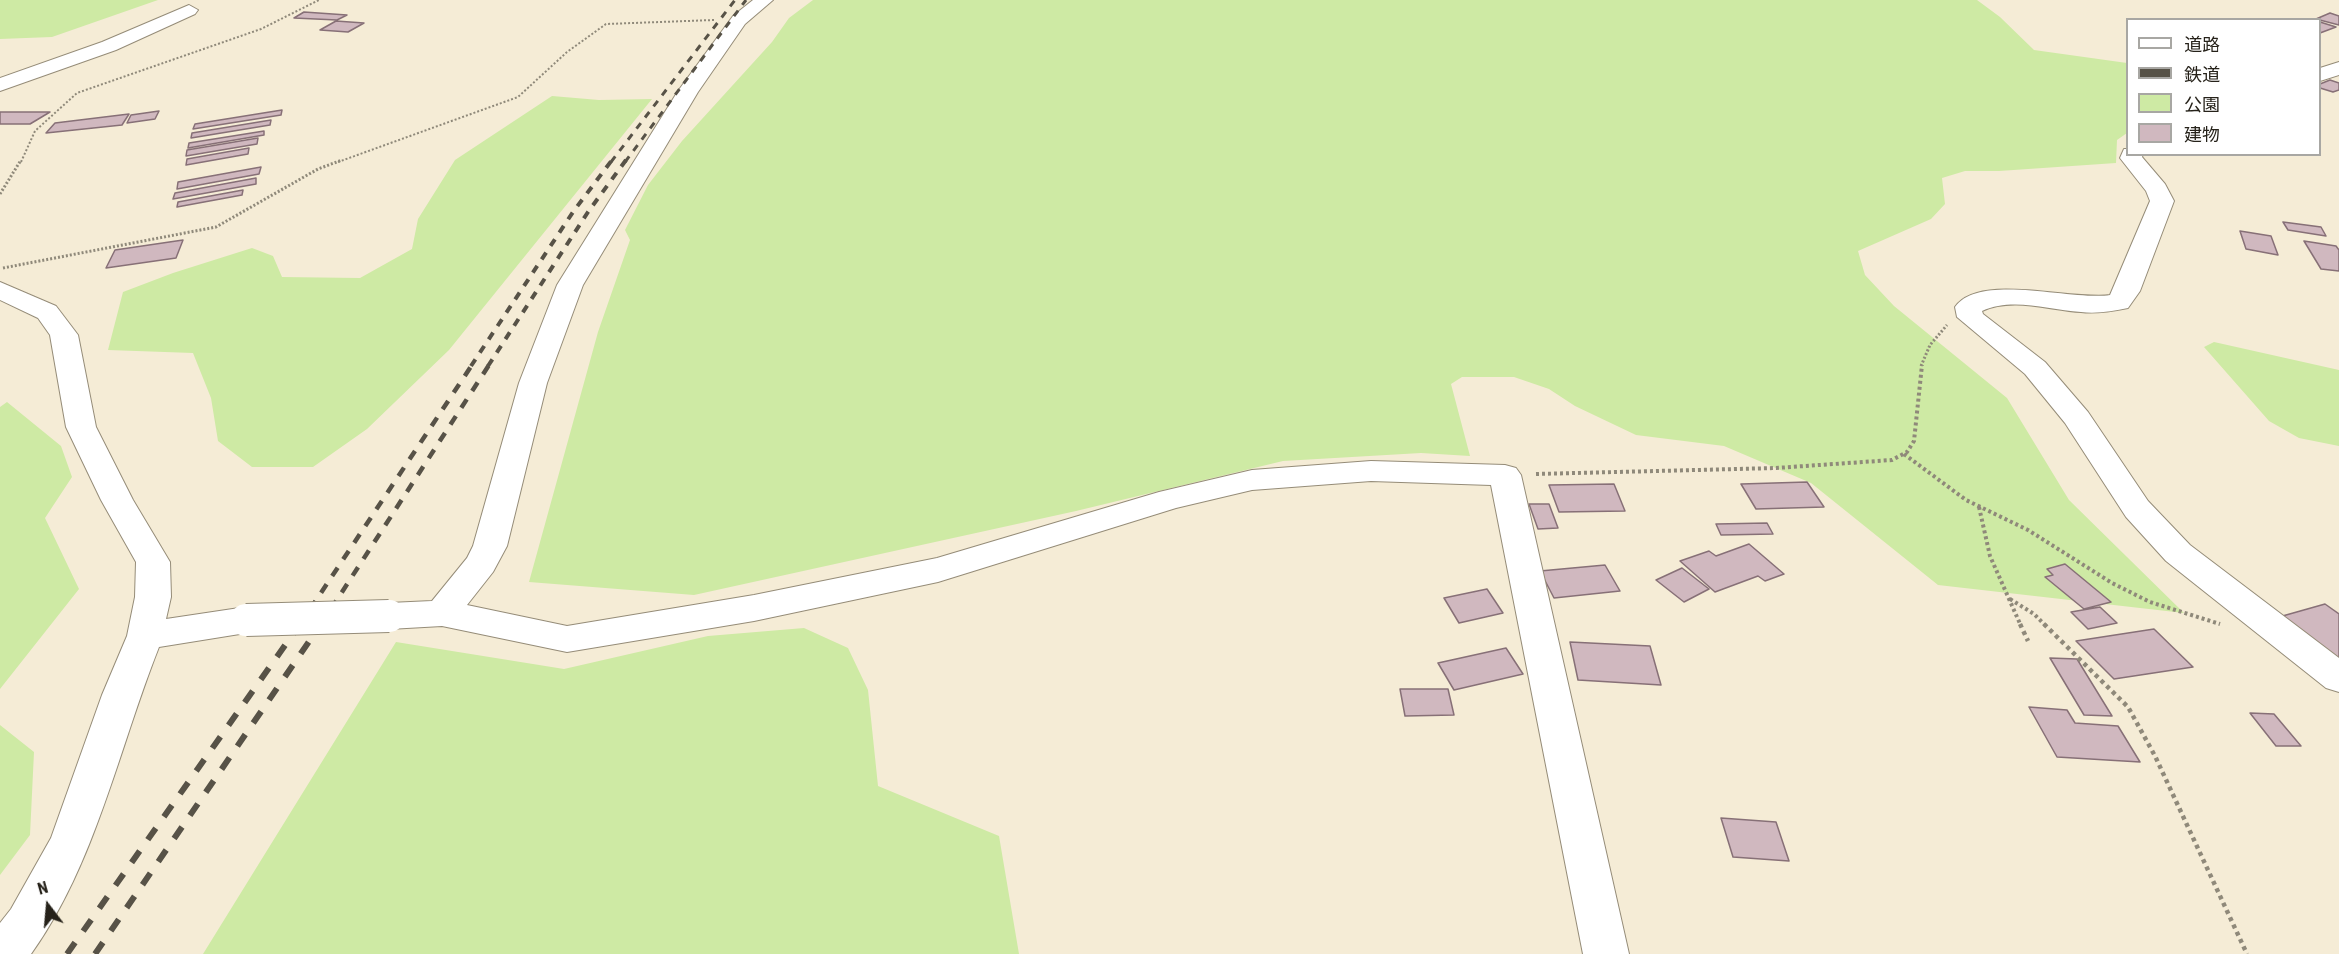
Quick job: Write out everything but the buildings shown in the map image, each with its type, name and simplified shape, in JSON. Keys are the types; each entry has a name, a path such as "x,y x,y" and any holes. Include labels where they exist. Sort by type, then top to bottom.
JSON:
{"street":[{"path":"442,613 480,564 490,546 533,383 570,285 688,91 752,10 778,0"},
{"path":"0,85 109,46 189,10"},
{"path":"2321,74 2339,68"},
{"path":"2132,156 2157,189 2162,201 2127,291 2119,302 2108,305 2072,305 1999,296 1983,298 1968,307 1970,317 2035,368 2077,418 2137,509 2178,552 2339,678"},
{"path":"0,290 46,312 64,335 81,427 117,500 153,562 153,597 145,636 121,695 70,843 27,923 4,954"},
{"path":"145,636 246,620 442,613 567,639 754,608 938,570 1170,499 1252,480 1371,471 1438,471 1505,475 1606,954"}],"path":[{"path":"0,194 20,163 34,132 77,93 261,29 319,0"},
{"path":"0,269 216,227 318,169 518,98 573,47 606,24 752,10"},
{"path":"1505,475 1852,464 1892,460 1904,454 1914,442 1916,387 1930,344 1944,326 1970,317"},
{"path":"1904,454 1957,495 2028,530 2090,571 2150,602 2224,625"},
{"path":"1979,507 1979,520 1994,570 2010,599 2028,641"},
{"path":"2010,599 2034,614 2128,707 2155,756 2247,954"}],"green space":[{"path":"0,0 158,0 52,37 0,39"},
{"path":"813,0 1977,0 2000,17 2034,50 2126,63 2126,134 2117,140 2116,163 1965,171 1942,178 1945,204 1931,219 1858,251 1865,275 1894,306 2007,398 2069,500 2184,613 1938,585 1811,483 1724,446 1636,435 1575,406 1549,389 1514,377 1462,377 1451,384 1470,456 1421,453 1283,461 1076,511 694,595 529,582 598,332 630,240 625,230 648,185 682,141 772,42 789,18"},
{"path":"552,96 599,100 652,99 449,350 367,429 313,467 252,467 218,441 211,398 193,353 108,350 123,292 173,273 252,248 273,256 282,277 360,278 412,249 418,219 455,160"},
{"path":"2214,342 2339,370 2339,446 2299,438 2269,421 2204,347"},
{"path":"7,402 61,446 72,477 45,518 79,589 0,689 0,407"},
{"path":"804,628 848,648 868,690 878,786 999,836 1019,954 203,954 396,642 564,669 708,636"},
{"path":"0,725 34,752 30,835 0,875"}],"railway":[{"path":"611,162 735,0"},
{"path":"625,162 746,0"},
{"path":"471,366 573,212 612,160"},
{"path":"488,366 588,212 626,160"},
{"path":"299,626 472,365"},
{"path":"320,626 489,365"},
{"path":"67,954 300,624"},
{"path":"95,954 321,624"}]}
